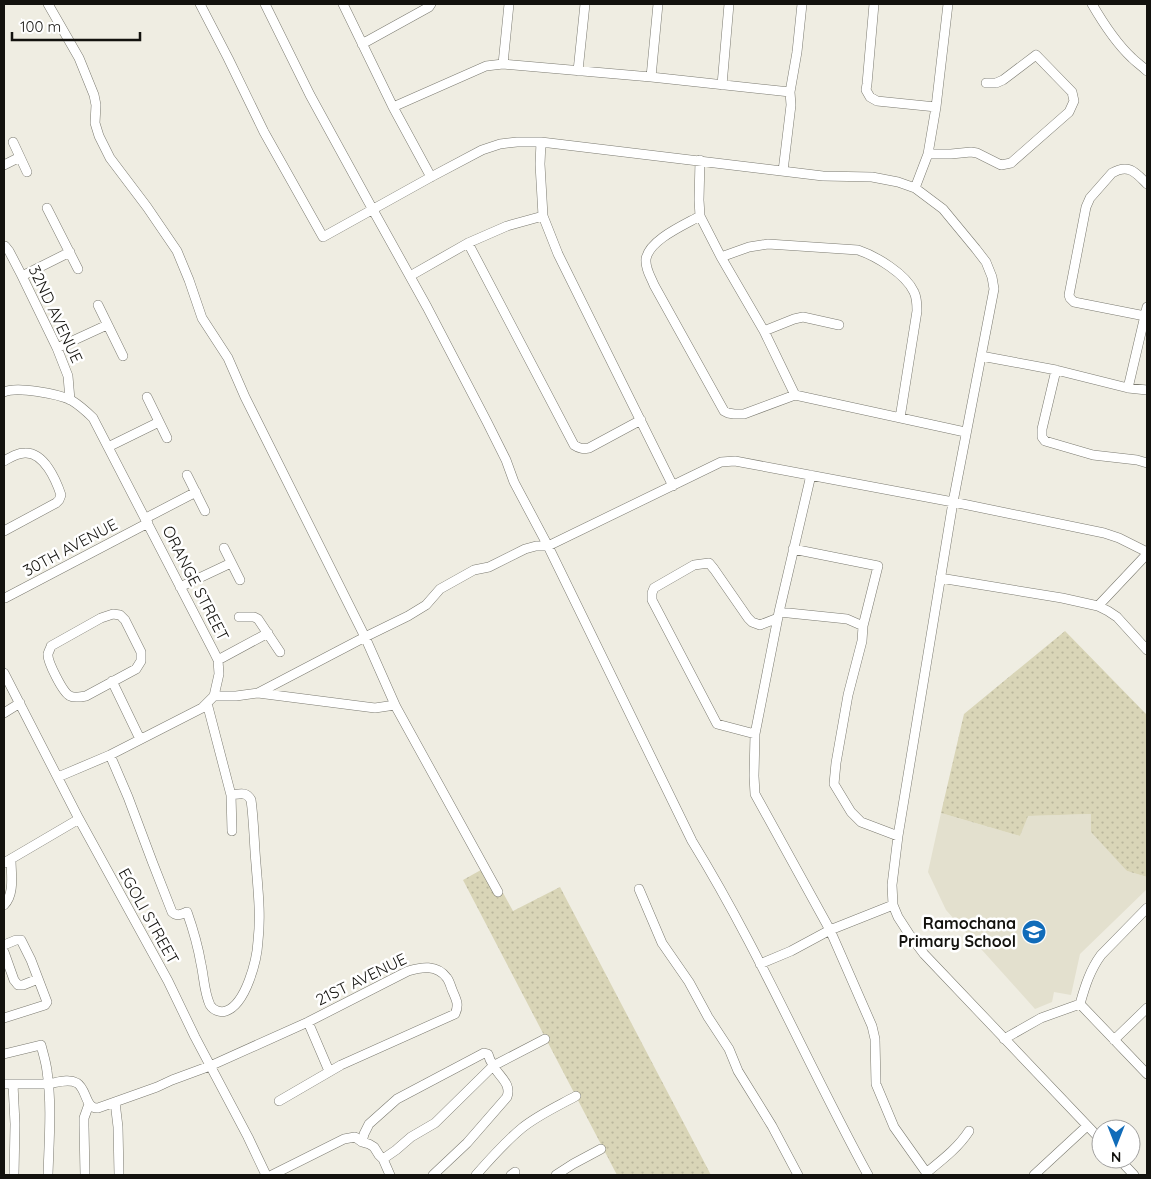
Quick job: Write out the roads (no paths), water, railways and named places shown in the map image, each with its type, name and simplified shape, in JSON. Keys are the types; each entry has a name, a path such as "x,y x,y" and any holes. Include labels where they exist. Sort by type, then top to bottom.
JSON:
{"street":[{"path":"48,4 79,58 94,95 96,105 95,123 110,158 147,207 176,251 189,280 202,318 228,358 245,397 365,637 395,704 498,892"},
{"path":"200,4 264,132 323,237 482,150 500,144 541,142 823,176 872,177 898,182 915,188 943,209 976,249 986,262 994,288 940,578 898,836 892,885 893,905 898,918 924,954 1091,1130"},
{"path":"265,4 310,95 410,276 487,422 506,460 514,482 548,546 692,840 760,964 868,1175"},
{"path":"343,4 393,107 431,177"},
{"path":"362,44 431,4"},
{"path":"503,64 509,4"},
{"path":"578,70 585,4"},
{"path":"651,77 658,4"},
{"path":"722,85 729,4"},
{"path":"783,171 791,105 790,92 802,4"},
{"path":"874,4 866,90 870,97 878,101 936,107"},
{"path":"915,188 928,154 936,107 948,4"},
{"path":"1092,4 1102,22 1123,49 1147,70"},
{"path":"928,154 972,152 1001,166 1012,163 1069,112 1074,101 1072,92 1036,55 1003,80 996,83 986,83"},
{"path":"393,107 486,66 503,64 790,92"},
{"path":"12,142 27,172"},
{"path":"541,142 540,164 543,216 558,254 673,486"},
{"path":"4,165 20,157"},
{"path":"700,160 700,216 721,257 764,331 795,396"},
{"path":"1128,388 1146,312 1074,302 1069,296 1086,207 1090,198 1112,173 1124,168 1135,171 1147,184"},
{"path":"47,208 78,269"},
{"path":"410,276 468,243 506,226 543,216"},
{"path":"700,216 659,240 651,247 646,259 647,270 654,286 724,411 744,414 795,396 966,432"},
{"path":"468,243 574,445 583,449 589,448 641,420"},
{"path":"721,257 750,247 768,244 858,250 880,259 904,278 915,295 917,311 900,418"},
{"name":"32ND AVENUE","path":"4,246 9,251 22,276 57,348 68,376 70,400"},
{"path":"22,276 70,252"},
{"path":"98,305 123,356"},
{"path":"764,331 794,318 803,317 839,324"},
{"path":"57,348 107,325"},
{"path":"981,356 1056,370 1128,388 1147,390"},
{"path":"1056,370 1042,429 1042,437 1045,441 1093,455 1137,460 1147,463"},
{"name":"ORANGE STREET","path":"5,388 46,393 70,400 84,408 93,418 218,660 219,674 214,696"},
{"path":"147,397 167,438"},
{"path":"108,447 159,422"},
{"path":"4,461 19,453 28,452 38,456 46,464 61,495 56,503 4,531"},
{"path":"58,776 110,755 202,708 214,696 236,696 258,692 408,616 426,605 440,589 474,570 489,567 525,549 536,546 548,546 721,462 735,461 953,502 1104,534 1119,538 1147,553 1098,606"},
{"path":"187,475 205,511"},
{"path":"811,476 778,615 755,734 755,794 830,930 872,1026 875,1040 876,1084 894,1127 927,1174 955,1149 969,1131"},
{"name":"30TH AVENUE","path":"5,598 196,492"},
{"path":"224,548 240,580"},
{"path":"794,548 878,566 848,695 834,784 851,812 861,822 898,836"},
{"path":"180,588 231,563"},
{"path":"755,734 717,724 652,600 654,588 694,564 709,563 752,622 760,625 778,615 847,619 863,626"},
{"path":"940,578 1062,598 1098,606 1117,617 1147,650"},
{"path":"113,614 120,615 125,620 141,652 141,662 136,669 112,681 86,696 69,696 48,661 51,646 101,618 113,614"},
{"path":"239,617 258,618 280,652"},
{"path":"218,660 268,633"},
{"name":"EGOLI STREET","path":"4,673 79,819 168,981 266,1175"},
{"path":"112,681 140,739"},
{"path":"258,692 375,708 395,704"},
{"path":"4,713 20,703"},
{"path":"206,703 232,795 232,830"},
{"path":"110,755 172,912 179,915 187,912 197,942 205,986 211,1006 220,1012 227,1011 236,1005 243,996 258,942 259,905 251,800 244,793 232,795"},
{"path":"4,905 10,897 11,884 8,861 79,819"},
{"path":"639,889 662,943 689,982 708,1017 729,1049 738,1071 772,1126 798,1175"},
{"path":"760,964 791,951 830,930 893,905"},
{"path":"1080,1004 1087,980 1096,961 1147,908"},
{"path":"4,945 21,940 47,1002 46,1005 4,1018"},
{"path":"4,952 14,980 18,985 23,985 38,978"},
{"name":"21ST AVENUE","path":"90,1104 94,1108 98,1108 210,1066 308,1022 419,967 435,969 446,977 456,998 458,1008 455,1014 329,1071 279,1101"},
{"path":"1004,1039 1041,1018 1080,1004"},
{"path":"1080,1004 1147,1074"},
{"path":"1114,1040 1147,1008"},
{"path":"308,1022 329,1071"},
{"path":"383,1159 435,1123 493,1066 545,1039"},
{"path":"4,1054 41,1044 47,1068 50,1102 48,1175"},
{"path":"362,1142 369,1124 397,1099 484,1053 488,1054 493,1066 508,1085 507,1097 433,1175"},
{"path":"4,1084 49,1084 65,1081 78,1084 82,1088 90,1104 84,1118 85,1175"},
{"path":"14,1084 14,1175"},
{"path":"476,1175 522,1128 576,1096"},
{"path":"115,1102 120,1175"},
{"path":"1034,1175 1087,1126"},
{"path":"272,1175 344,1139 355,1138 374,1147 383,1159 390,1175"},
{"path":"556,1175 601,1149"}],"place":[{"name":"Ramochana Primary School","path":"1034,932"}]}
